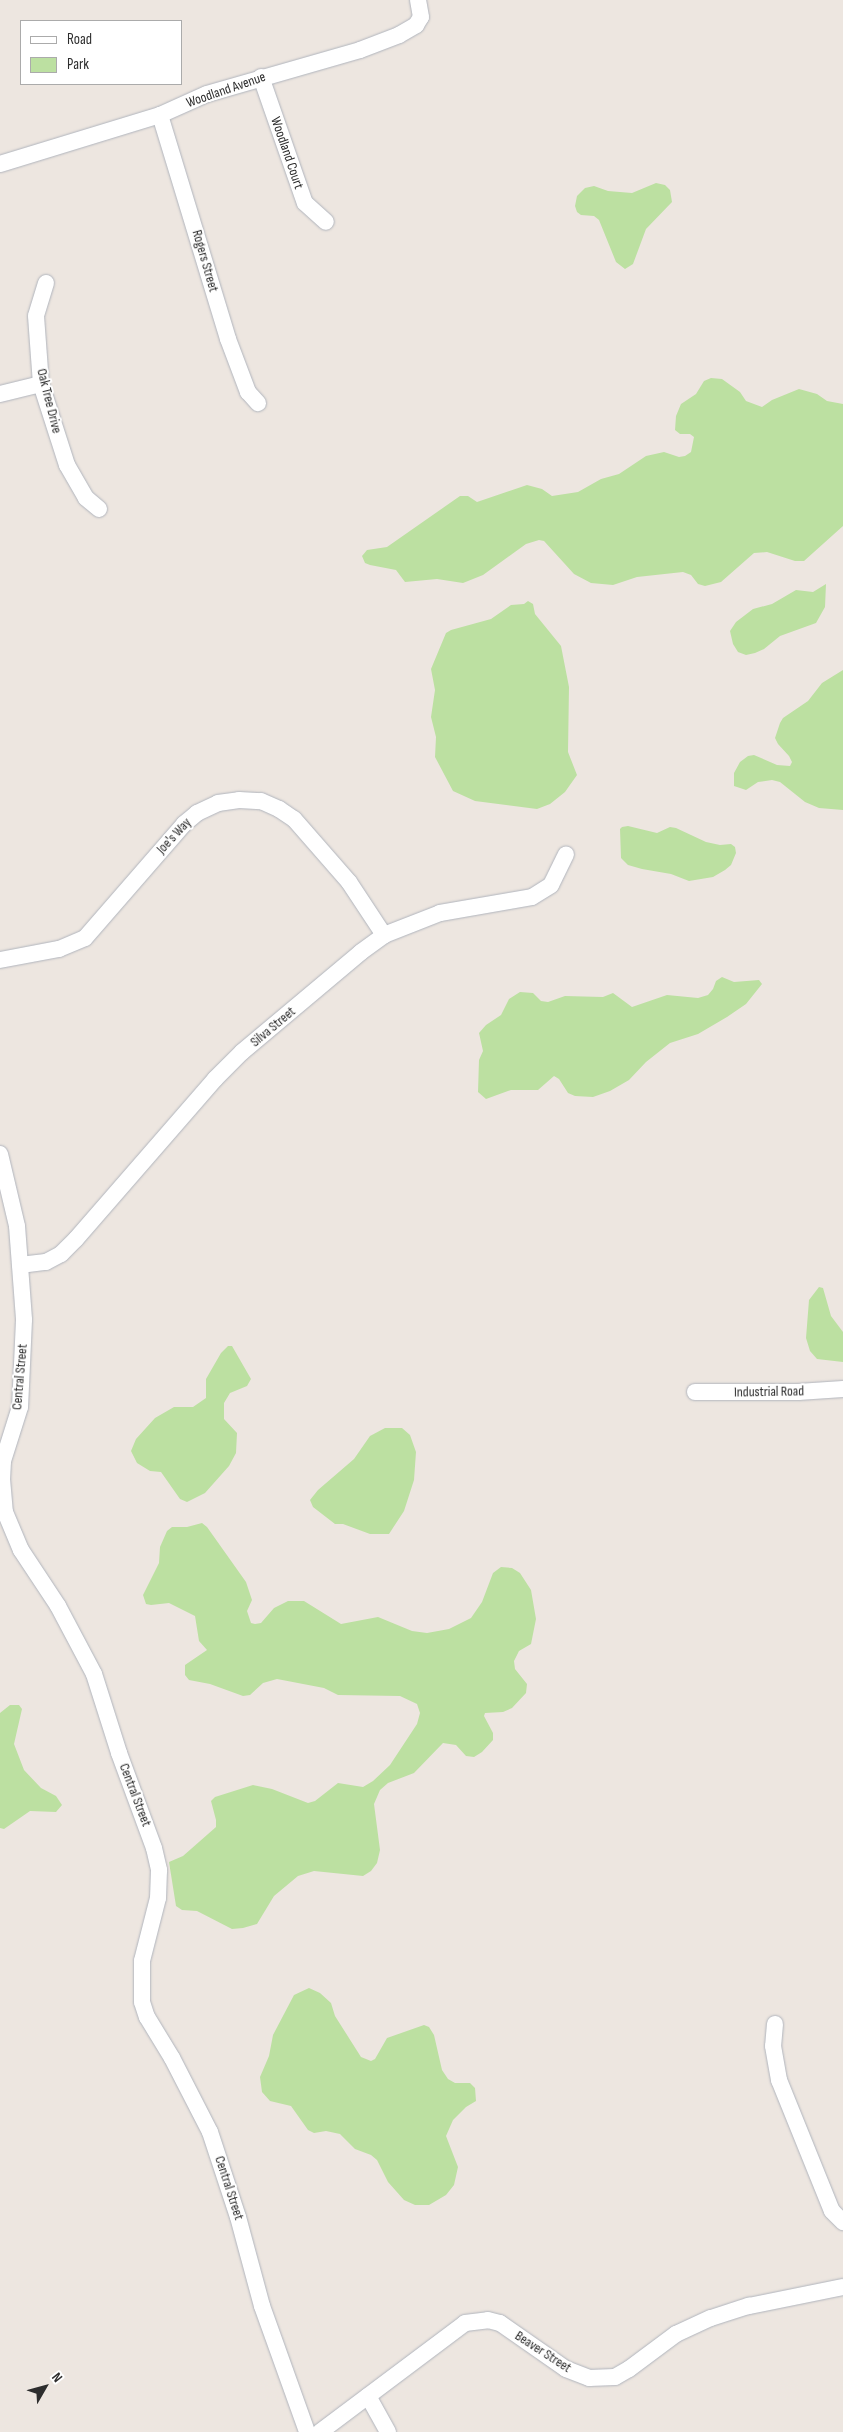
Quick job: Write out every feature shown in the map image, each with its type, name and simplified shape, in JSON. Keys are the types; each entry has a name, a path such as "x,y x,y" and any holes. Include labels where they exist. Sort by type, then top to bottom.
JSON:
{"street":[{"name":"Woodland Avenue","path":"0,164 160,115 207,94 360,50 399,35 416,25 421,17 418,0"},
{"name":"Woodland Court","path":"261,77 305,203 326,222"},
{"name":"Rogers Street","path":"160,115 228,339 248,392 258,403"},
{"name":"Oak Tree Drive","path":"46,283 36,316 41,384 67,465 86,498 99,509"},
{"path":"0,394 41,384"},
{"name":"Joe's Way","path":"0,960 59,949 85,938 184,824 197,813 218,803 239,800 261,801 278,808 294,819 349,882 384,935"},
{"name":"Silva Street","path":"20,1265 46,1262 61,1254 76,1240 215,1079 242,1052 384,935 440,913 532,897 551,885 566,854"},
{"name":"Central Street","path":"0,1154 17,1226 24,1320 20,1407 3,1461 2,1479 5,1512 21,1550 58,1606 94,1674 121,1758 154,1848 159,1870 158,1898 142,1961 142,2002 147,2017 172,2058 210,2132 238,2217 262,2306 307,2432"},
{"name":"Industrial Road","path":"695,1392 798,1392 843,1389"},
{"path":"775,2024 773,2046 779,2080 832,2211 843,2222"},
{"name":"Beaver Street","path":"320,2432 464,2323 488,2320 500,2323 566,2369 589,2378 615,2377 630,2369 676,2334 711,2318 749,2306 843,2287"},
{"path":"368,2396 388,2432"}],"green space":[{"path":"656,183 665,185 670,190 672,202 646,229 633,264 625,269 616,262 599,220 594,216 581,215 577,212 575,206 577,196 585,188 594,186 608,191 632,193"},
{"path":"711,378 722,379 740,392 746,401 762,407 772,400 799,389 817,394 827,401 843,404 843,526 804,561 795,561 767,552 754,553 721,582 705,586 698,584 691,575 683,572 637,577 613,585 591,583 574,574 544,541 539,540 526,544 483,575 463,583 437,579 405,582 396,570 365,563 362,556 367,550 387,547 460,496 468,496 477,502 527,485 542,489 552,496 578,492 601,479 619,474 646,456 664,452 679,457 685,456 691,452 694,437 690,434 680,434 675,430 676,416 681,404 696,394 704,381"},
{"path":"826,584 825,607 816,623 780,636 764,649 755,653 746,655 738,652 733,644 730,631 736,622 753,609 772,604 796,590 813,592"},
{"path":"528,601 533,604 535,614 561,646 569,687 568,752 577,775 565,792 550,804 537,809 475,801 453,791 435,757 436,737 431,717 435,690 431,669 446,633 491,619 511,605 524,604"},
{"path":"843,670 843,810 819,808 805,802 780,782 772,780 758,782 746,790 734,786 734,773 740,762 748,756 754,755 777,765 790,766 792,762 789,756 775,738 780,723 783,718 808,701 822,683"},
{"path":"628,826 657,833 670,827 676,828 706,842 720,845 731,844 735,847 736,853 731,865 725,870 713,877 689,881 671,874 628,865 621,858 620,829"},
{"path":"722,977 734,982 759,980 762,984 746,1004 698,1034 670,1043 646,1062 629,1080 610,1091 593,1097 575,1096 568,1093 559,1079 554,1076 538,1090 511,1090 486,1099 478,1092 479,1060 483,1051 479,1033 486,1025 501,1015 509,999 520,992 533,993 541,1001 548,1002 565,996 603,997 613,993 632,1007 667,995 698,998 708,995 716,981"},
{"path":"819,1287 823,1288 831,1316 843,1332 843,1362 817,1359 810,1351 806,1338 809,1300"},
{"path":"228,1346 232,1346 251,1379 247,1386 230,1393 224,1403 224,1419 237,1433 236,1453 229,1466 205,1493 187,1502 180,1499 161,1472 150,1471 137,1463 131,1451 136,1439 155,1418 174,1407 193,1407 206,1398 206,1379 221,1353"},
{"path":"385,1428 402,1428 410,1435 416,1452 414,1480 404,1511 389,1534 370,1534 343,1524 335,1524 313,1507 310,1500 318,1490 354,1459 370,1436"},
{"path":"202,1523 207,1527 246,1582 252,1600 247,1611 251,1623 261,1623 274,1608 288,1601 304,1601 341,1624 378,1617 412,1631 427,1633 449,1629 471,1618 482,1602 493,1573 501,1567 512,1568 520,1573 531,1590 536,1619 531,1644 519,1651 514,1661 515,1669 527,1684 526,1693 512,1708 503,1712 485,1713 484,1716 493,1733 493,1740 482,1752 474,1757 466,1756 456,1745 443,1743 414,1773 388,1783 380,1790 374,1804 380,1850 377,1863 371,1871 363,1876 314,1871 298,1876 274,1896 257,1924 232,1929 197,1911 182,1910 176,1906 169,1862 183,1856 216,1827 211,1801 215,1797 253,1785 272,1789 308,1803 315,1801 338,1783 363,1787 373,1781 390,1765 417,1724 420,1713 417,1704 400,1696 338,1695 324,1688 277,1679 263,1683 250,1695 243,1696 210,1684 189,1680 185,1675 185,1665 207,1650 199,1641 195,1616 169,1603 146,1604 143,1595 159,1563 160,1547 167,1531 172,1527 187,1527"},
{"path":"10,1705 19,1705 22,1709 14,1744 24,1770 41,1788 56,1796 62,1805 56,1812 30,1811 4,1829 0,1828 0,1713"},
{"path":"309,1988 320,1993 331,2003 335,2016 361,2057 371,2061 375,2059 387,2038 424,2025 429,2027 434,2035 442,2070 448,2079 455,2083 470,2083 475,2088 476,2101 466,2107 453,2120 446,2136 458,2167 454,2185 446,2195 429,2205 415,2205 404,2200 388,2182 377,2160 371,2155 355,2149 340,2134 326,2131 314,2133 308,2130 291,2106 270,2101 262,2092 260,2077 269,2056 273,2035 294,1995"}]}
